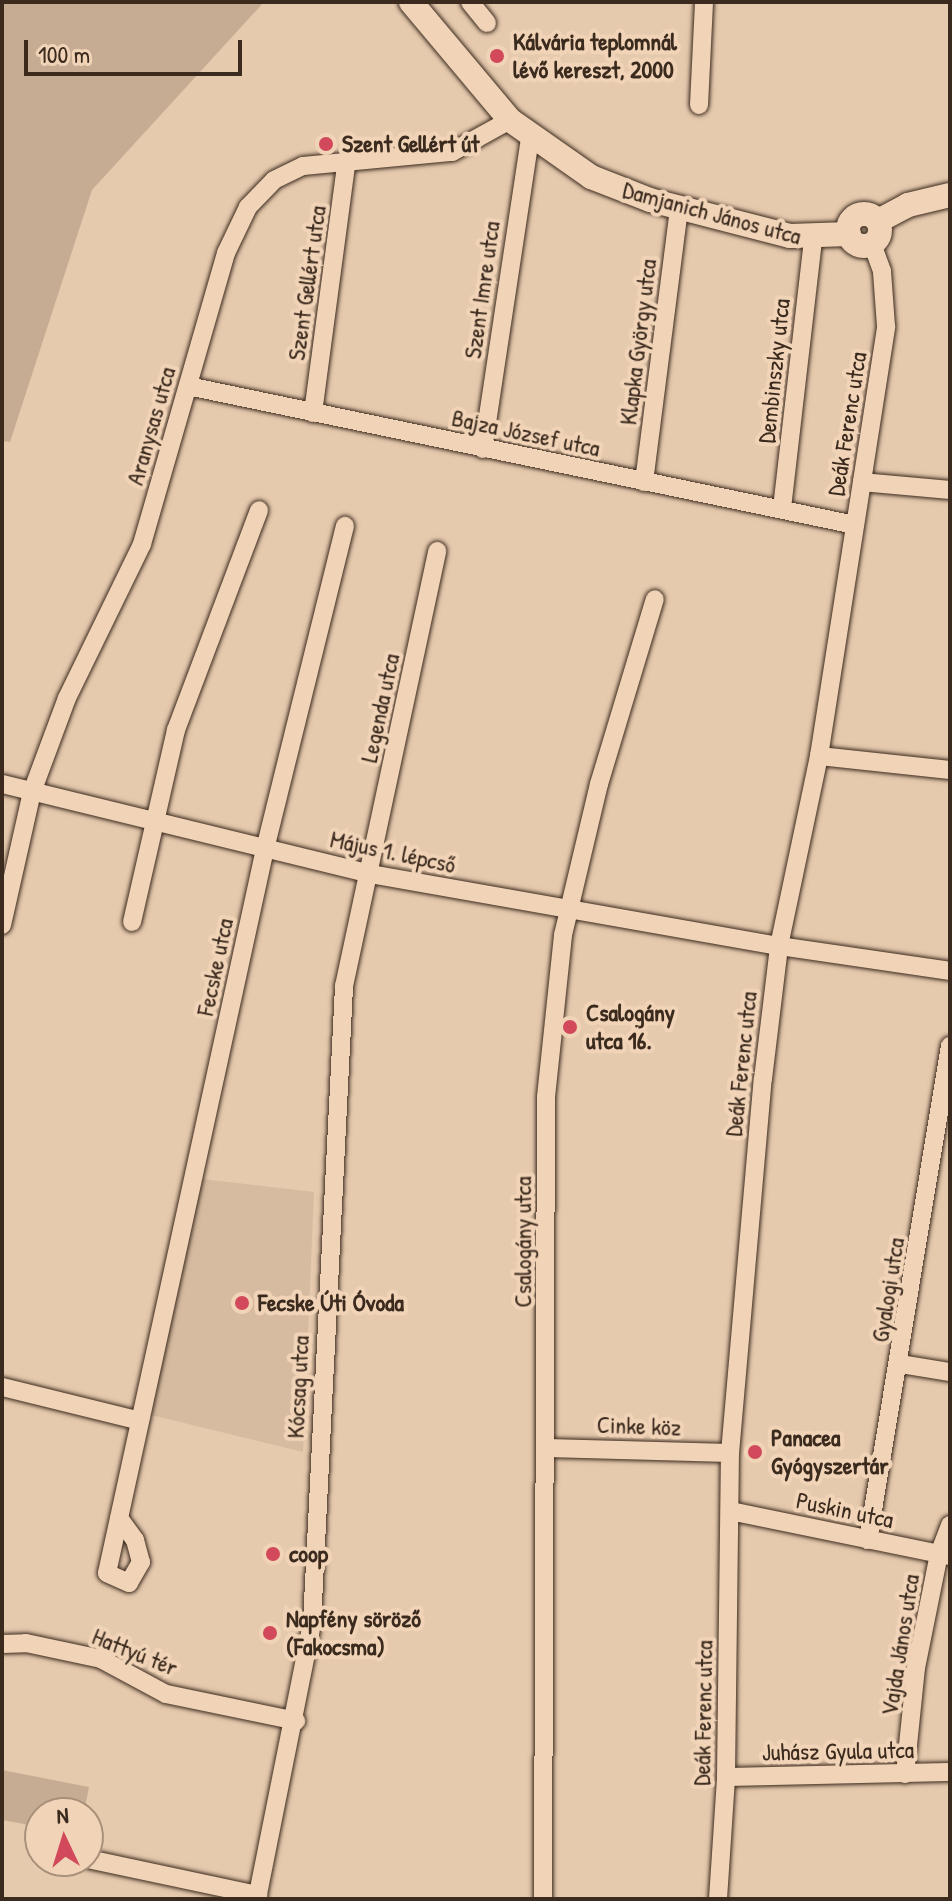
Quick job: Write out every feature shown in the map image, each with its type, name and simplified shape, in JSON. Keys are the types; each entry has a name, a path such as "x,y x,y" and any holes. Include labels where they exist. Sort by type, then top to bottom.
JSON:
{"main road":[{"name":"Damjanich János utca","path":"411,2 510,120 530,138 591,177 679,207 813,239 849,234 858,216 875,233"},
{"path":"875,233 908,205 950,195"}],"street":[{"path":"470,2 487,23"},
{"path":"699,105 704,2"},
{"name":"Aranysas utca","path":"2,925 32,792 67,698 142,544 226,253 248,207 274,180 303,166 347,159 452,152 510,120"},
{"name":"Szent Imre utca","path":"483,449 530,138"},
{"name":"Szent Gellért utca","path":"313,413 347,159"},
{"name":"Klapka György utca","path":"644,482 679,207"},
{"name":"Deák Ferenc utca","path":"718,1899 726,1777 730,1453 779,946 819,756 886,326 882,271 875,233"},
{"name":"Dembinszky utca","path":"782,508 813,239"},
{"name":"Bajza József utca","path":"188,386 855,525"},
{"path":"862,482 950,490"},
{"path":"132,922 176,730 259,510"},
{"name":"Fecske utca","path":"140,1421 265,849 345,526"},
{"name":"Legenda utca","path":"370,874 437,551"},
{"name":"Csalogány utca","path":"543,1899 546,1097 568,911 599,784 655,599"},
{"path":"819,756 950,770"},
{"name":"Május 1. lépcső","path":"2,784 153,824 370,874 568,911 950,971"},
{"name":"Kócsag utca","path":"257,1897 296,1721 312,1623 344,986 370,874"},
{"name":"Gyalogi utca","path":"868,1540 901,1364 950,1046"},
{"path":"901,1364 950,1372"},
{"path":"2,1387 140,1421 119,1518"},
{"name":"Cinke köz","path":"547,1448 730,1453"},
{"name":"Puskin utca","path":"730,1511 944,1555"},
{"name":"Vajda János utca","path":"905,1774 916,1668 950,1525"},
{"name":"Hattyú tér","path":"2,1644 26,1643 101,1659 166,1694 296,1721"},
{"name":"Juhász Gyula utca","path":"726,1777 950,1772"},
{"path":"104,1863 257,1897"}],"shaded area":[{"path":"2,2 264,2 92,190 10,442 2,441"},
{"name":"Fecske Úti Óvoda","path":"202,1179 314,1192 303,1452 151,1415"},
{"path":"2,1770 89,1787 87,1797 24,1797 24,1824 2,1820"}],"place":[{"name":"Kálvária teplomnál lévő kereszt, 2000","path":"497,56"},
{"name":"Szent Gellért út","path":"326,144"},
{"name":"Csalogány utca 16.","path":"570,1027"},
{"name":"Fecske Úti Óvoda","path":"242,1303"},
{"name":"Panacea Gyógyszertár","path":"755,1452"},
{"name":"coop","path":"273,1554"},
{"name":"Napfény söröző (Fakocsma)","path":"270,1633"}]}
